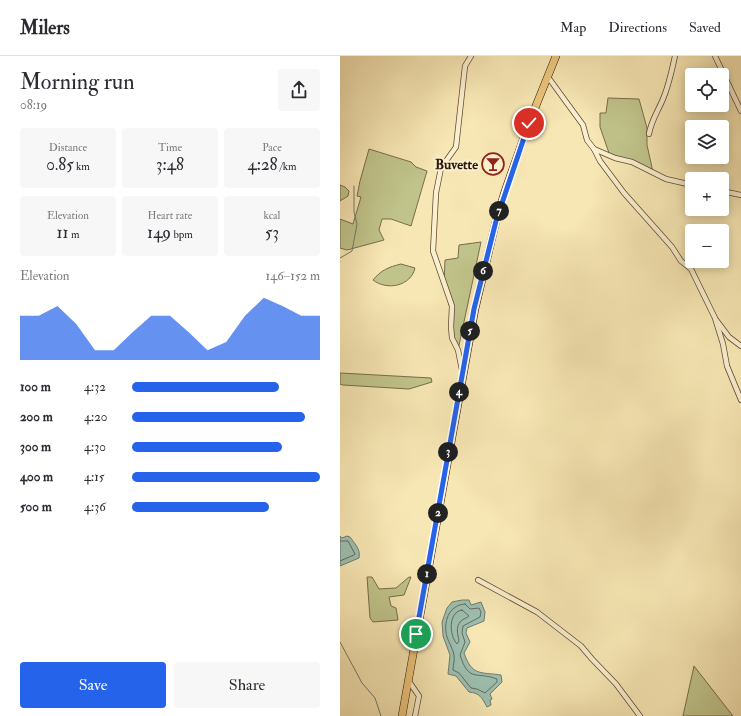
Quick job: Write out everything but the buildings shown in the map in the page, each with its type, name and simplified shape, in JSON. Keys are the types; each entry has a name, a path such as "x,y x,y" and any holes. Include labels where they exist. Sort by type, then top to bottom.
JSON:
{"main road":[{"path":"402,716 474,309 496,221 524,136 556,56"}],"street":[{"path":"463,372 458,350 452,338 452,306 433,250 436,193 441,168 456,147 465,66 471,56"},
{"path":"649,134 653,118 663,99 670,78 675,56"},
{"path":"715,56 741,111"},
{"path":"548,77 583,125 588,140 600,161 624,193 672,247 681,261 691,269 715,318 727,366 741,400"},
{"path":"594,149 615,158 632,162 666,179 685,183"},
{"path":"729,192 741,195"},
{"path":"715,318 729,336 741,346"},
{"path":"478,580 537,612 581,646 616,684 640,716"},
{"path":"408,680 419,696 414,716"}],"green space":[{"path":"608,98 639,99 647,128 647,145 653,172 610,156 600,127 600,113 606,113"},
{"path":"369,149 411,162 416,167 427,171 411,226 391,219 382,219 379,230 384,240 347,250 340,248 340,219 353,224 361,197 357,196"},
{"path":"340,185 349,191 348,196 340,201"},
{"path":"481,242 458,350 452,338 452,317 444,283 445,260 458,258 459,245"},
{"path":"401,264 415,268 413,274 404,283 391,286 373,280 386,269"},
{"path":"340,373 431,378 432,382 409,389 343,385 340,384"},
{"path":"367,577 372,577 379,589 396,588 411,577 404,595 389,597 391,606 396,608 398,620 373,622 370,618"},
{"path":"694,666 733,716 683,716"}],"water":[{"path":"340,536 342,538 347,536 350,537 357,546 359,558 340,566"},
{"path":"469,600 471,605 481,602 485,612 484,621 467,628 466,633 470,642 464,653 470,666 478,672 501,675 502,682 490,694 492,699 490,700 491,705 487,707 480,696 469,692 456,676 448,674 450,655 443,636 442,622 447,608 452,602"}],"waterway":[{"path":"340,258 352,251 357,224 354,212 354,186"},
{"path":"340,642 362,683 375,698 381,716"}],"place":[{"name":"Buvette","path":"493,164"}],"route":[{"path":"416,634 474,309 496,221 529,123"}]}
